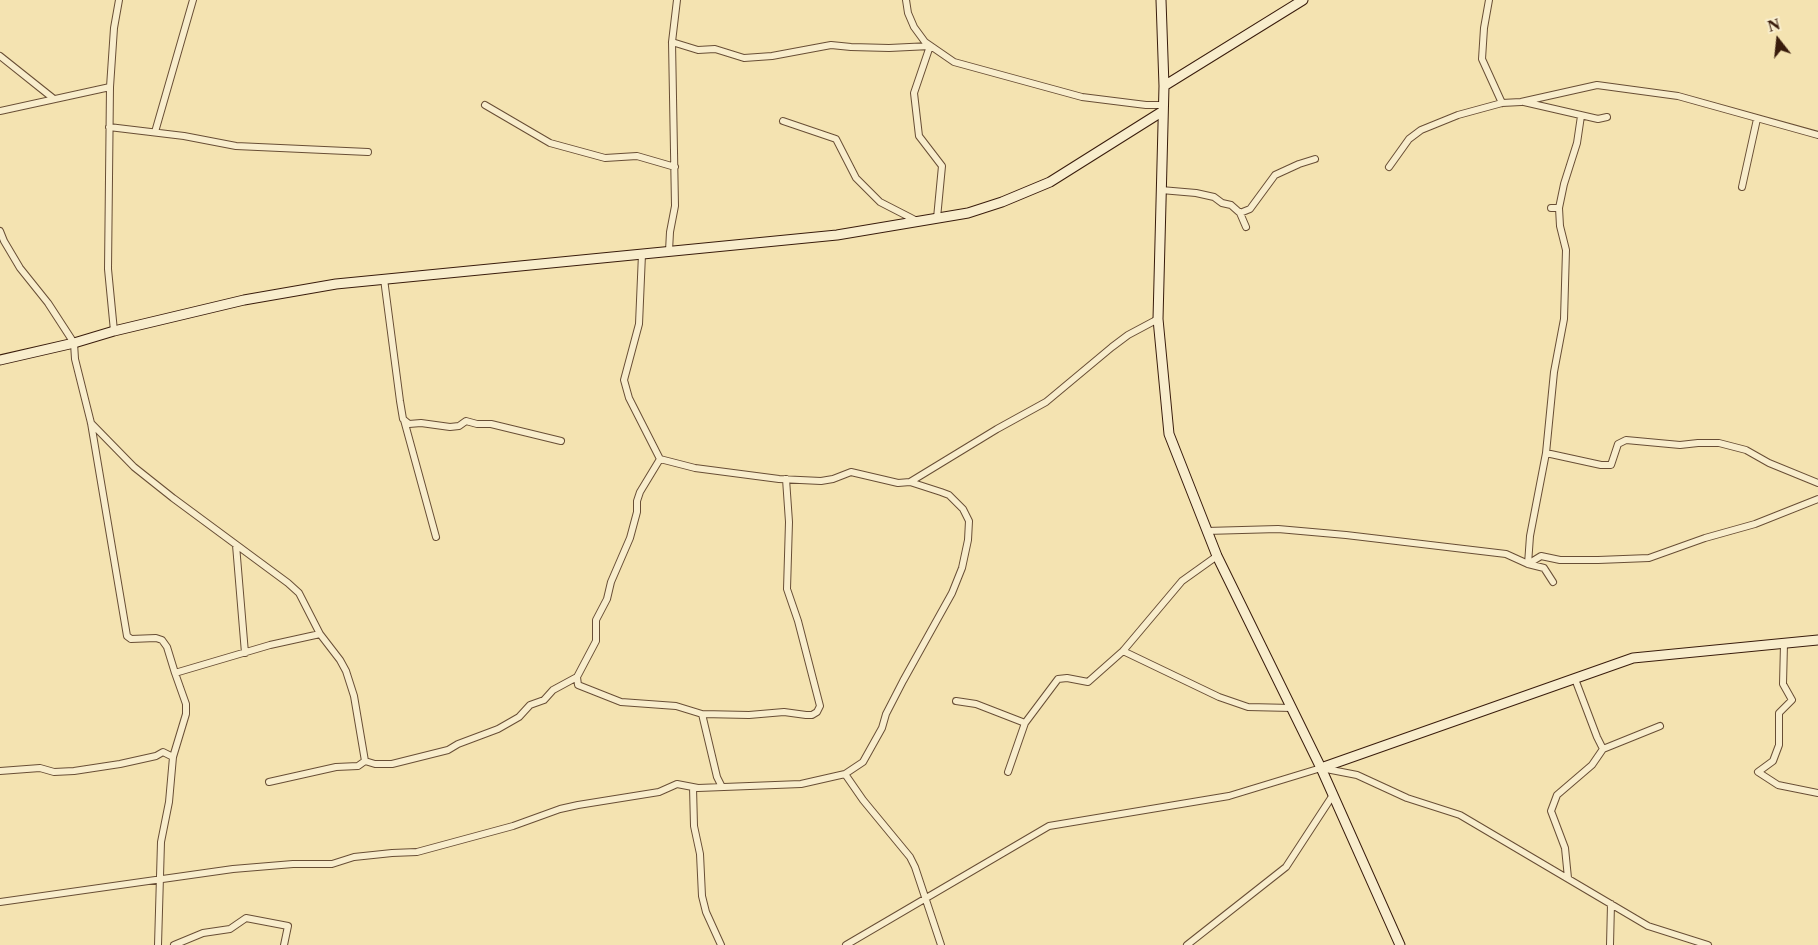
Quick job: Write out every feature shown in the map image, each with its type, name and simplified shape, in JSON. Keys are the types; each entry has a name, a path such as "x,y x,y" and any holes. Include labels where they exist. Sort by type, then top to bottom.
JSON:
{"street":[{"path":"114,331 108,269 109,127 114,28 119,0"},
{"path":"155,132 193,0"},
{"path":"669,251 670,232 676,206 672,42 677,0"},
{"path":"906,0 908,13 914,27 930,46 954,62 1082,97 1164,108"},
{"path":"1162,0 1164,108 1158,319 1169,434 1217,556 1321,768 1400,945"},
{"path":"1164,86 1304,0"},
{"path":"1489,0 1484,28 1482,59 1502,103"},
{"path":"672,42 698,50 716,48 744,58 755,58 831,45 889,48 930,46"},
{"path":"930,46 914,93 920,136 942,166 937,218"},
{"path":"0,56 54,99"},
{"path":"1389,166 1409,139 1421,130 1458,115 1502,103 1521,102 1597,85 1678,96 1818,135"},
{"path":"0,111 110,87"},
{"path":"1521,102 1598,119 1607,117"},
{"path":"485,105 550,143 605,158 637,156 675,167"},
{"path":"0,360 244,300 336,284 837,234 968,213 1050,182 1164,108"},
{"path":"1528,564 1530,536 1546,453 1554,372 1564,319 1566,250 1560,226 1559,208 1564,184 1577,143 1581,116"},
{"path":"1742,187 1758,118"},
{"path":"783,121 836,138 856,178 880,202 916,221"},
{"path":"109,127 184,136 236,146 368,152"},
{"path":"1240,213 1250,209 1275,175 1315,159"},
{"path":"1161,190 1196,193 1214,197 1222,203 1231,205 1240,213 1246,227"},
{"path":"1551,208 1559,208"},
{"path":"0,231 20,268 48,303 74,343 75,359 91,423 127,636 131,639 156,638 162,640 186,704 186,714 172,757 169,802 161,842 158,945"},
{"path":"0,902 233,868 293,864 332,864 354,857 418,852 513,826 578,804 659,792 677,784 693,787 722,787 801,784 845,774 863,762 882,728 886,714 903,681 952,593 962,568 968,540 969,521 963,510 949,495 910,482 898,482 851,472 827,480 786,478 695,468 660,459 629,398 624,380 639,324 642,254"},
{"path":"384,279 403,419 436,537"},
{"path":"910,482 997,429 1046,402 1112,346 1158,319"},
{"path":"403,419 409,424 421,423 450,427 459,426 466,421 477,424 492,424 560,441"},
{"path":"91,423 134,467 299,593 320,634 346,671 354,696 365,761"},
{"path":"1546,453 1600,465 1611,465 1618,444 1626,440 1680,445 1719,443 1746,450 1769,463 1818,483"},
{"path":"660,459 640,492 630,538 611,582 607,599 596,620 596,641 577,678 578,685 621,702 676,706 702,714 749,715 784,712 806,715 817,712 820,706 798,621 787,589 789,522 786,478"},
{"path":"1528,564 1541,556 1560,560 1649,558 1705,538 1756,524 1818,499"},
{"path":"1206,531 1278,529 1506,554 1528,564 1544,568 1553,582"},
{"path":"236,545 245,653"},
{"path":"1008,772 1025,723 1058,679 1067,678 1088,682 1123,651 1182,581 1217,556"},
{"path":"175,673 320,634"},
{"path":"846,945 1049,826 1230,796 1321,768 1633,658 1818,640"},
{"path":"1784,644 1783,684 1792,700 1779,714 1779,745 1773,761 1758,772 1778,785 1818,793"},
{"path":"1123,651 1219,696 1248,706 1292,708"},
{"path":"365,761 375,764 392,764 448,750 458,744 498,729 519,717 530,705 544,700 553,690 577,678"},
{"path":"1575,678 1603,748"},
{"path":"956,701 976,704 1025,723"},
{"path":"702,714 717,777 722,787"},
{"path":"1568,878 1565,848 1551,811 1557,795 1592,765 1603,748 1660,726"},
{"path":"0,770 40,768 54,772 74,771 120,764 156,756 164,752 172,757"},
{"path":"270,782 336,767 358,766 365,761"},
{"path":"1321,768 1357,775 1407,798 1460,815 1648,926 1708,945"},
{"path":"845,774 910,857 941,945"},
{"path":"693,787 694,826 700,854 702,896 706,912 721,945"},
{"path":"1187,945 1286,867 1333,795"},
{"path":"1610,945 1611,904"},
{"path":"174,945 203,933 230,929 246,918 288,926 284,945"}]}
